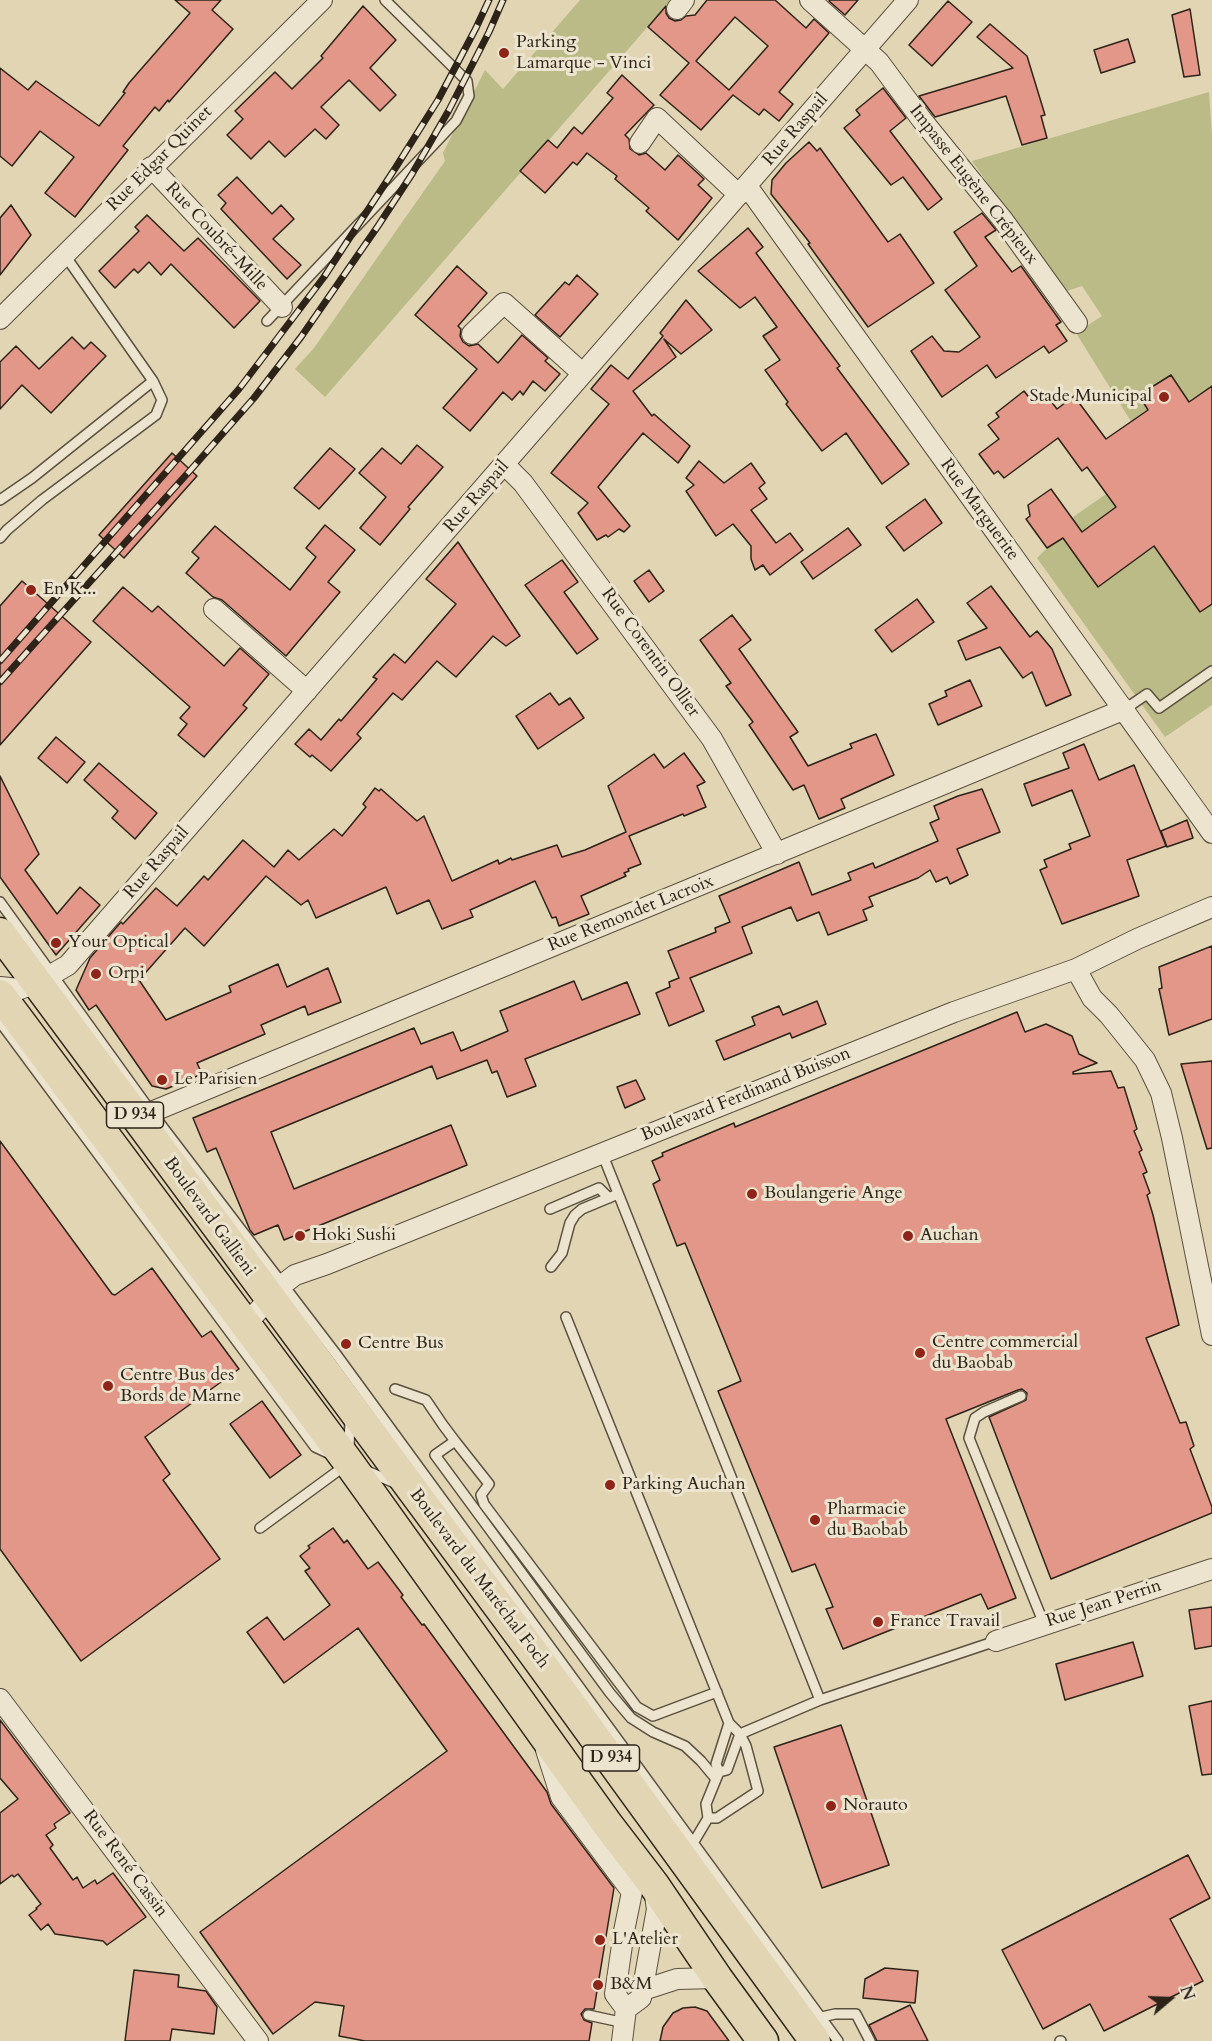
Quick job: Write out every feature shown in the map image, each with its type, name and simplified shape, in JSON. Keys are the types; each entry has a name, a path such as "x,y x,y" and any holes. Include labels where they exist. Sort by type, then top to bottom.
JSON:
{"main road":[{"name":"Boulevard Gallieni","path":"0,933 45,979 276,1291"},
{"name":"Boulevard Gallieni","path":"0,994 245,1325"},
{"name":"Boulevard du Maréchal Foch","path":"276,1291 351,1407 689,1852 813,2027"},
{"name":"Boulevard du Maréchal Foch","path":"245,1325 349,1463 608,1825 643,1888 717,1978 763,2041"},
{"path":"643,1888 689,1852"}],"street":[{"name":"Rue Edgar Quinet","path":"0,319 322,0"},
{"name":"Impasse Eugène Crépieux","path":"810,0 879,62 922,120 1003,220 1077,323"},
{"name":"Rue Raspail","path":"45,979 68,966 908,0"},
{"name":"Rue Marguerite","path":"640,143 657,118 743,190 1125,709 1212,833"},
{"name":"Rue Coubré-Mille","path":"151,167 282,307"},
{"path":"472,334 504,303 582,373"},
{"name":"Rue Corentin Ollier","path":"505,465 523,483 712,739 777,854"},
{"path":"214,609 307,691"},
{"name":"Rue Remondet Lacroix","path":"145,1116 1125,709"},
{"name":"Boulevard Ferdinand Buisson","path":"245,1325 276,1291 295,1275 954,1012 1076,969 1137,939 1212,907"},
{"path":"1076,969 1092,998 1109,1015 1145,1060 1161,1093 1212,1335"},
{"path":"0,987 20,989 45,979"},
{"name":"Rue Jean Perrin","path":"996,1641 1212,1569"},
{"name":"Rue René Cassin","path":"0,1699 254,2035"},
{"path":"624,2024 641,1998 657,1909 643,1888"},
{"path":"624,2024 615,1994 624,1931 643,1888"},
{"path":"643,1990 677,1980 717,1978"}],"lane":[{"path":"267,321 456,121 469,96 467,81 385,0"},
{"path":"0,538 51,494 156,415 162,400 153,381 64,254"},
{"path":"0,500 32,478 153,381"},
{"path":"1125,709 1148,694 1159,708 1212,671"},
{"path":"0,902 45,979"},
{"path":"0,1022 315,1447 414,1492"},
{"path":"602,1153 613,1196 820,1700"},
{"path":"550,1209 599,1188 613,1196"},
{"path":"551,1267 562,1253 570,1223 575,1215 582,1209 613,1196"},
{"path":"276,1291 343,1364 689,1852 708,1818 706,1804 718,1776 716,1764 729,1723"},
{"path":"566,1317 729,1723 740,1734 746,1746 758,1791 717,1818 708,1818"},
{"path":"395,1389 426,1400 455,1442 489,1484 482,1495 484,1504 637,1707 653,1716 717,1692"},
{"path":"1021,1396 975,1418 969,1438 1044,1624"},
{"path":"349,1463 351,1407"},
{"path":"455,1442 435,1455 610,1693 631,1718 653,1732 685,1746 718,1776"},
{"path":"260,1528 349,1463"},
{"path":"718,1776 727,1770 740,1734 820,1700 996,1641"},
{"path":"813,2027 856,2014 870,2041"},
{"path":"588,2015 624,2024"},
{"path":"813,2027 838,2041"}],"green space":[{"path":"580,0 671,0 325,397 295,369 314,348 445,161 443,153 485,70 503,89"},
{"name":"Stade Municipal","path":"1209,92 1212,135 1212,705 1165,737 1037,558 1066,536 1060,526 1155,460 1076,333 1102,316 1082,286 1064,292 972,161"}],"building":[{"path":"175,0 221,0 212,10 233,29 169,102 168,100 159,111 155,107 123,146 128,150 75,217 45,193 74,157 40,131 12,166 0,156 0,68 28,90 36,81 99,126 125,93 123,92 129,83 190,13"},
{"path":"707,0 775,0 806,28 814,19 829,33 779,92 793,104 779,121 764,109 759,115 733,95 701,130 660,95 689,63 648,27 666,6 669,18 675,21 695,15","holes":["735,17 768,46 729,90 696,61"]},
{"path":"830,0 858,0 845,15"},
{"path":"948,1 972,22 932,66 909,45"},
{"path":"363,6 396,40 370,68 396,95 380,111 349,80 321,107 339,125 326,139 315,129 285,157 269,141 251,159 227,135 243,119 235,111 275,72 292,89 323,58 321,56"},
{"path":"1190,9 1200,75 1184,77 1172,15"},
{"path":"990,24 1027,56 1045,115 1041,116 1047,138 1022,145 1006,96 935,117 919,96 1013,68 977,37"},
{"path":"1128,39 1135,62 1101,73 1094,50"},
{"path":"622,75 654,105 625,135 629,139 630,149 639,155 646,153 665,170 678,155 704,179 698,185 712,198 678,240 646,211 649,208 615,179 617,176 587,153 577,165 573,162 545,193 520,171 548,140 557,148 574,127 582,134 613,98 607,93"},
{"path":"883,88 906,118 890,131 942,199 928,210 903,177 891,185 844,128 860,115 856,110"},
{"path":"809,142 817,151 820,148 888,242 900,234 934,283 868,327 808,244 810,243 771,194 772,180 786,163"},
{"path":"237,177 272,214 281,205 294,219 273,239 301,265 287,279 221,209 226,203 218,195"},
{"path":"11,205 31,235 0,275 0,218"},
{"path":"982,213 996,230 985,237 1012,272 1021,266 1061,322 1056,325 1067,341 1049,353 1044,346 996,378 987,365 942,397 911,351 932,336 944,351 959,352 980,337 945,290 977,266 954,232"},
{"path":"147,215 184,251 198,238 260,301 234,328 171,264 161,275 149,262 138,273 134,269 115,288 99,271 139,231 135,227"},
{"path":"748,228 763,247 756,253 840,366 837,368 909,464 882,484 846,433 822,451 786,404 788,402 765,370 780,360 763,336 777,327 755,297 740,308 698,271"},
{"path":"457,266 487,293 458,326 461,329 460,336 463,342 469,346 478,344 498,363 522,335 548,358 545,361 560,374 545,391 533,381 523,395 520,391 512,400 503,392 470,431 443,408 477,369 415,315"},
{"path":"577,275 598,294 560,337 535,315 565,282 569,285"},
{"path":"686,300 712,330 681,354 664,339 676,357 633,391 652,416 654,414 690,446 678,463 643,433 598,487 630,526 624,532 619,529 608,537 606,535 597,540 578,513 588,503 551,473 609,404 591,389 611,365 628,379 663,336 660,333"},
{"path":"72,337 84,349 91,342 106,356 51,413 22,385 0,409 0,362 16,346 39,369"},
{"path":"1171,375 1189,402 1212,386 1212,604 1200,612 1154,546 1098,587 1063,538 1047,548 1026,519 1030,516 1028,505 1051,489 1082,532 1116,507 1087,467 1082,471 1058,438 1004,478 998,471 994,474 979,454 999,439 988,425 999,417 996,413 1024,391 1031,400 1043,391 1057,409 1074,396 1106,439 1148,410 1139,395"},
{"path":"417,445 443,467 408,507 410,509 380,545 360,528 386,497 359,473 382,448 401,464"},
{"path":"330,448 355,469 319,509 294,488"},
{"path":"172,453 197,476 124,558 99,535"},
{"path":"699,461 724,483 751,463 765,483 759,488 767,499 751,510 776,543 790,533 803,550 770,575 763,565 755,570 751,559 751,546 733,524 716,536 686,491 694,485 686,478"},
{"path":"925,499 942,523 904,551 886,527"},
{"path":"325,525 355,550 328,582 340,592 286,656 222,600 213,597 186,573 199,558 192,552 215,526 290,590 316,557 306,548"},
{"path":"848,528 861,545 813,579 801,562"},
{"path":"458,542 520,636 506,646 493,636 456,677 437,661 402,700 393,693 357,734 361,738 331,771 295,744 309,729 321,740 339,719 341,721 377,679 373,677 394,654 405,663 456,604 426,579"},
{"path":"562,560 578,582 564,592 598,639 577,654 525,585"},
{"path":"649,570 664,591 649,602 634,581"},
{"path":"22,581 91,642 0,745 0,606"},
{"path":"991,586 1030,637 1037,631 1052,649 1071,695 1046,706 1032,672 1023,678 1000,647 966,660 958,641 987,628 967,603"},
{"path":"123,587 152,612 158,606 224,666 240,648 269,674 243,705 247,708 204,757 178,735 187,724 180,718 190,707 93,621"},
{"path":"917,599 934,622 892,652 875,630"},
{"path":"732,615 751,640 739,649 798,732 790,737 808,766 852,748 850,744 876,734 894,775 841,799 845,808 819,819 804,785 793,790 749,725 753,722 726,686 731,683 700,640"},
{"path":"970,680 982,706 938,725 929,704 947,696 945,691"},
{"path":"550,693 559,705 570,698 584,718 538,749 516,716"},
{"path":"56,737 85,762 67,783 38,758"},
{"path":"1084,744 1099,780 1134,765 1166,846 1127,860 1139,896 1062,924 1040,870 1047,867 1044,860 1071,849 1069,844 1090,836 1072,790 1032,806 1024,784 1069,768 1063,753"},
{"path":"684,753 705,782 697,786 706,807 629,836 641,864 628,869 629,871 624,873 626,876 581,896 589,914 559,926 556,917 552,918 535,881 470,910 473,917 442,929 429,900 397,914 386,887 316,918 308,900 301,905 266,876 204,946 185,928 139,980 166,1020 231,992 229,986 278,964 287,987 328,968 341,1002 308,1015 305,1006 261,1025 265,1034 197,1063 202,1074 166,1089 152,1086 96,1005 89,1010 76,990 90,958 121,922 123,924 156,888 177,906 204,876 208,880 243,840 274,867 288,850 299,860 334,829 342,836 366,807 363,804 375,788 379,791 381,789 417,821 424,816 452,881 498,860 499,864 511,858 512,860 557,845 562,857 585,850 626,832 608,786 654,754 664,768"},
{"path":"99,763 157,813 135,839 112,818 118,811 84,780"},
{"path":"0,776 39,854 25,870 57,914 80,887 100,905 56,955 0,877"},
{"path":"982,789 1000,832 957,849 968,875 950,884 947,877 936,882 930,870 918,878 869,897 873,906 863,910 867,920 828,935 819,912 797,921 791,907 742,927 752,953 690,978 704,1011 669,1026 656,993 670,987 669,982 679,978 668,951 716,932 715,928 730,922 719,896 799,862 812,895 851,880 848,873 873,863 875,868 938,841 930,823 939,819 934,806"},
{"path":"1187,820 1193,838 1167,847 1161,831"},
{"path":"1212,946 1212,1019 1169,1035 1159,989 1162,988 1159,967"},
{"path":"574,981 582,1000 627,982 640,1014 525,1059 536,1086 507,1097 497,1071 492,1073 487,1060 437,1079 432,1066 271,1132 294,1189 451,1125 467,1165 284,1240 278,1225 254,1235 250,1230 216,1148 207,1152 193,1118 414,1028 421,1044 453,1032 461,1051 508,1031 500,1011"},
{"path":"817,1001 826,1024 792,1038 790,1033 724,1060 716,1041 755,1025 752,1017 779,1006 783,1015"},
{"name":"Centre commercial du Baobab","path":"1017,1012 1025,1032 1046,1024 1072,1036 1079,1054 1097,1063 1073,1072 1073,1074 1111,1071 1118,1088 1124,1087 1137,1129 1134,1131 1142,1150 1139,1152 1147,1172 1143,1174 1150,1193 1147,1195 1179,1325 1146,1338 1180,1423 1186,1422 1194,1446 1190,1449 1212,1507 1212,1513 1051,1579 989,1417 1026,1400 1027,1393 1022,1389 1018,1390 946,1419 1016,1598 988,1609 981,1594 843,1649 826,1609 833,1607 815,1564 792,1572 718,1391 741,1381 685,1243 677,1246 653,1184 660,1180 652,1161 663,1156 662,1153 734,1123 735,1127"},
{"path":"1212,1061 1212,1148 1207,1149 1181,1064"},
{"path":"636,1080 645,1099 625,1108 617,1087"},
{"name":"Centre Bus des Bords de Marne","path":"0,1141 112,1294 115,1295 152,1268 202,1337 211,1331 239,1369 145,1437 170,1474 163,1480 220,1559 81,1661 0,1549"},
{"path":"262,1401 301,1455 270,1478 230,1424"},
{"path":"333,1528 344,1543 347,1540 368,1569 378,1562 403,1595 401,1597 422,1625 424,1624 547,1792 551,1804 614,1888 594,2009 585,2009 581,2014 584,2020 592,2023 589,2041 365,2041 339,2036 344,2006 315,2002 273,2034 200,1932 447,1751 358,1628 284,1683 247,1632 267,1617 284,1640 330,1605 305,1571 310,1568 300,1556 310,1548 308,1546"},
{"path":"1212,1607 1212,1646 1195,1649 1189,1610"},
{"path":"1133,1642 1143,1676 1065,1700 1056,1664"},
{"path":"1212,1701 1212,1774 1202,1775 1189,1706"},
{"path":"0,1720 70,1813 54,1824 56,1828 46,1835 53,1845 50,1848 73,1880 77,1877 83,1888 95,1880 97,1884 113,1873 146,1917 107,1945 103,1941 55,1934 48,1924 41,1930 29,1915 41,1904 18,1874 14,1877 12,1875 0,1884 0,1813 18,1799 0,1778"},
{"name":"Norauto","path":"841,1725 889,1865 822,1888 774,1747"},
{"path":"1188,1855 1210,1898 1170,1919 1203,1981 1104,2031 1090,2004 1043,2029 1002,1950"},
{"path":"885,1968 918,1971 915,2003 863,1998 865,1979"},
{"path":"134,1970 179,1975 178,1987 206,1991 217,2007 214,2034 172,2029 170,2041 125,2041"},
{"path":"910,2005 928,2041 877,2041 869,2025"},
{"path":"695,2007 707,2011 729,2041 660,2041 663,2027 673,2013 683,2008"}],"railway":[{"path":"0,661 239,389 324,277 438,100 489,0"},
{"path":"0,682 254,398 301,337 412,174 449,110 503,0"}],"place":[{"name":"Parking Lamarque - Vinci","path":"504,53"},
{"name":"Stade Municipal","path":"1164,397"},
{"name":"En K...","path":"31,590"},
{"name":"Your Optical","path":"56,943"},
{"name":"Orpi","path":"96,974"},
{"name":"Le Parisien","path":"162,1080"},
{"name":"Boulangerie Ange","path":"752,1194"},
{"name":"Hoki Sushi","path":"300,1236"},
{"name":"Auchan","path":"908,1236"},
{"name":"Centre Bus","path":"346,1344"},
{"name":"Centre commercial du Baobab","path":"920,1353"},
{"name":"Centre Bus des Bords de Marne","path":"108,1386"},
{"name":"Parking Auchan","path":"610,1485"},
{"name":"Pharmacie du Baobab","path":"815,1520"},
{"name":"France Travail","path":"878,1622"},
{"name":"Norauto","path":"831,1806"},
{"name":"L'Atelier","path":"600,1940"},
{"name":"B&M","path":"598,1985"}]}
